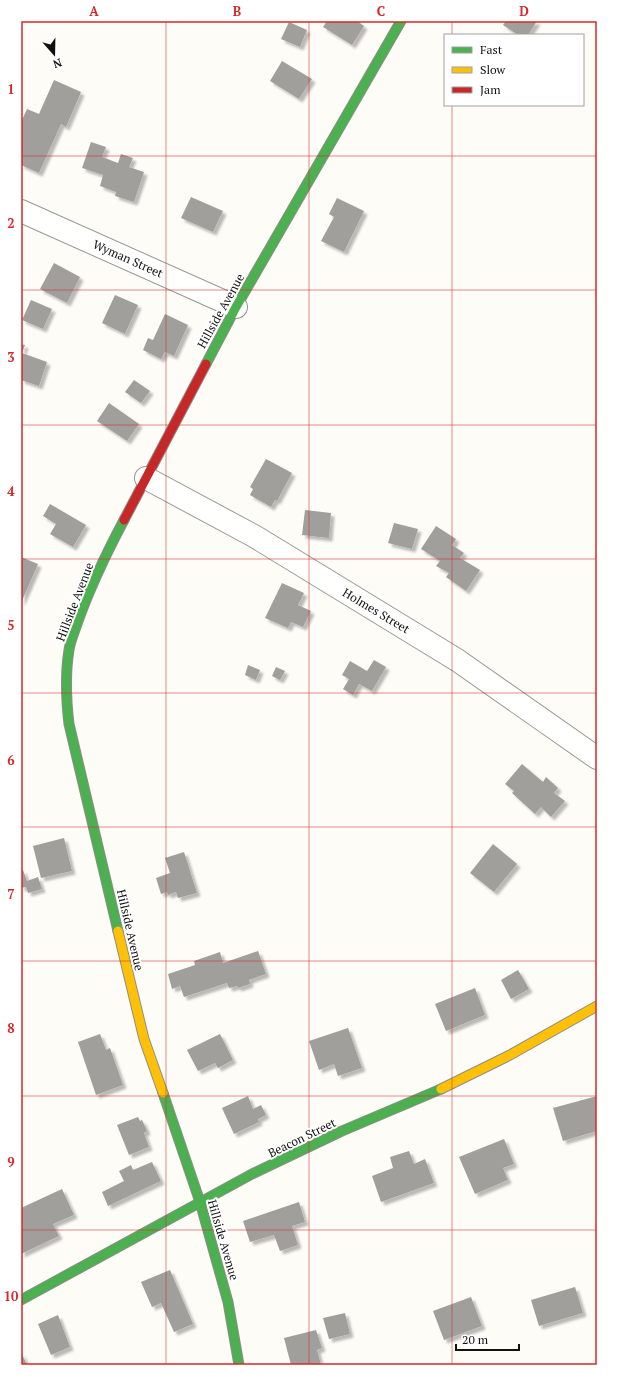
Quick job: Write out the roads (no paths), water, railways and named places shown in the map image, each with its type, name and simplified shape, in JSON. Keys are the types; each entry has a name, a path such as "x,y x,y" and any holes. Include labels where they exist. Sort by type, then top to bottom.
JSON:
{"street":[{"name":"Hillside Avenue","path":"239,1365 228,1302 200,1202 144,1038 69,724 66,700 66,674 69,649 87,595 107,552 236,307 401,21"},
{"name":"Wyman Street","path":"23,218 236,307"},
{"name":"Holmes Street","path":"146,478 254,536 457,660 597,758"},
{"name":"Beacon Street","path":"21,1300 200,1202 332,1136 422,1098 510,1055 597,1006"}]}
